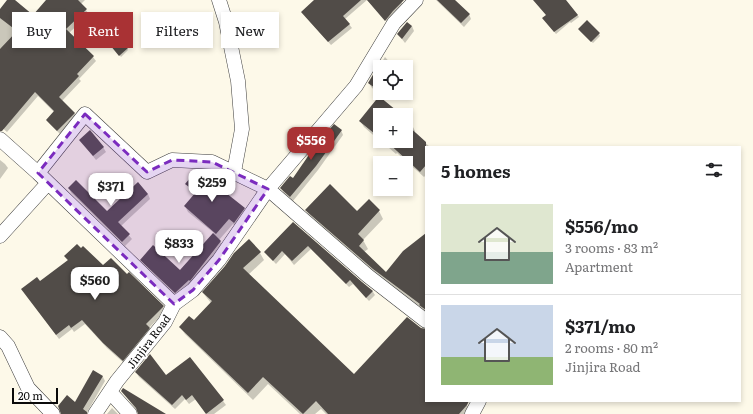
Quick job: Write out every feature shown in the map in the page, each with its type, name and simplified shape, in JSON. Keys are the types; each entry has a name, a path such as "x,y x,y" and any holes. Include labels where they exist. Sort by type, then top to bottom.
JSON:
{"street":[{"path":"218,0 226,22 238,81 242,130 234,172"},
{"path":"174,304 193,290 220,260 268,189 356,86 394,23 416,0"},
{"path":"38,173 85,114 147,172 172,160 212,162 268,189 368,276 425,320"},
{"name":"Jinjira Road","path":"0,139 38,173 174,304 165,322 117,381 95,414"},
{"path":"0,236 48,183"},
{"path":"0,337 8,346 28,388 53,414"},
{"path":"110,392 130,414"},
{"path":"472,414 478,402"}],"highlighted area":[{"path":"85,114 147,172 172,160 212,162 268,189 219,260 193,290 174,304 38,173"}],"building":[{"path":"7,0 15,0 29,12 12,12 12,27 0,18 0,9"},
{"path":"46,0 78,0 87,9 84,12 74,12 74,21 66,29 66,12 36,12"},
{"path":"314,0 361,0 343,16 350,24 328,42 301,12"},
{"path":"367,0 404,0 385,21"},
{"path":"437,0 455,0 470,14 461,23"},
{"path":"533,0 566,0 578,15 554,32 542,18 546,15"},
{"path":"587,20 600,33 591,42 578,29"},
{"path":"407,22 412,26 402,39 397,34"},
{"path":"66,29 74,37 74,48 86,48 94,56 77,74 79,76 59,97 75,113 57,131 46,120 54,111 35,92 2,131 0,131 0,49 12,36 12,48 66,48"},
{"path":"112,48 128,48 119,56"},
{"path":"373,75 373,87 368,83"},
{"path":"376,100 384,100 393,108 373,108 373,132 359,121"},
{"path":"334,124 342,130 316,166 290,197 280,188 290,176 293,178 313,149"},
{"path":"90,130 104,147 93,156 79,140"},
{"path":"413,130 426,142 425,166 420,172 413,166 413,156 402,156 394,148 413,148"},
{"path":"197,170 245,208 234,223 229,219 216,234 184,206 196,192 185,184"},
{"path":"76,180 107,211 138,182 148,194 118,222 130,234 122,242 68,188"},
{"path":"330,184 357,211 369,199 380,210 358,234 364,240 359,246 386,272 403,251 425,234 425,309 373,269 305,210"},
{"path":"293,222 373,291 366,298 350,280 346,284 308,246 292,261 282,251 273,261 264,252"},
{"path":"213,233 221,241 190,281 189,280 175,293 140,260 153,245 180,270"},
{"path":"249,239 261,252 243,268 354,374 407,317 421,328 425,329 425,402 468,402 467,405 459,414 328,414 316,401 303,414 263,377 248,393 179,327 189,316 194,320 212,301 202,292 225,266 234,253"},
{"path":"77,244 81,248 83,246 103,265 111,258 127,274 129,272 164,306 146,324 150,328 123,361 103,343 82,320 71,328 69,325 56,335 21,289 37,277 40,281 68,260 64,256"},
{"path":"150,354 166,375 190,357 224,400 206,414 192,395 186,400 182,395 172,405 135,372"},
{"path":"93,370 103,376 83,409 87,412 87,414 61,414 58,406 67,395 75,402"},
{"path":"123,388 166,414 138,414 136,408 121,391"}]}
